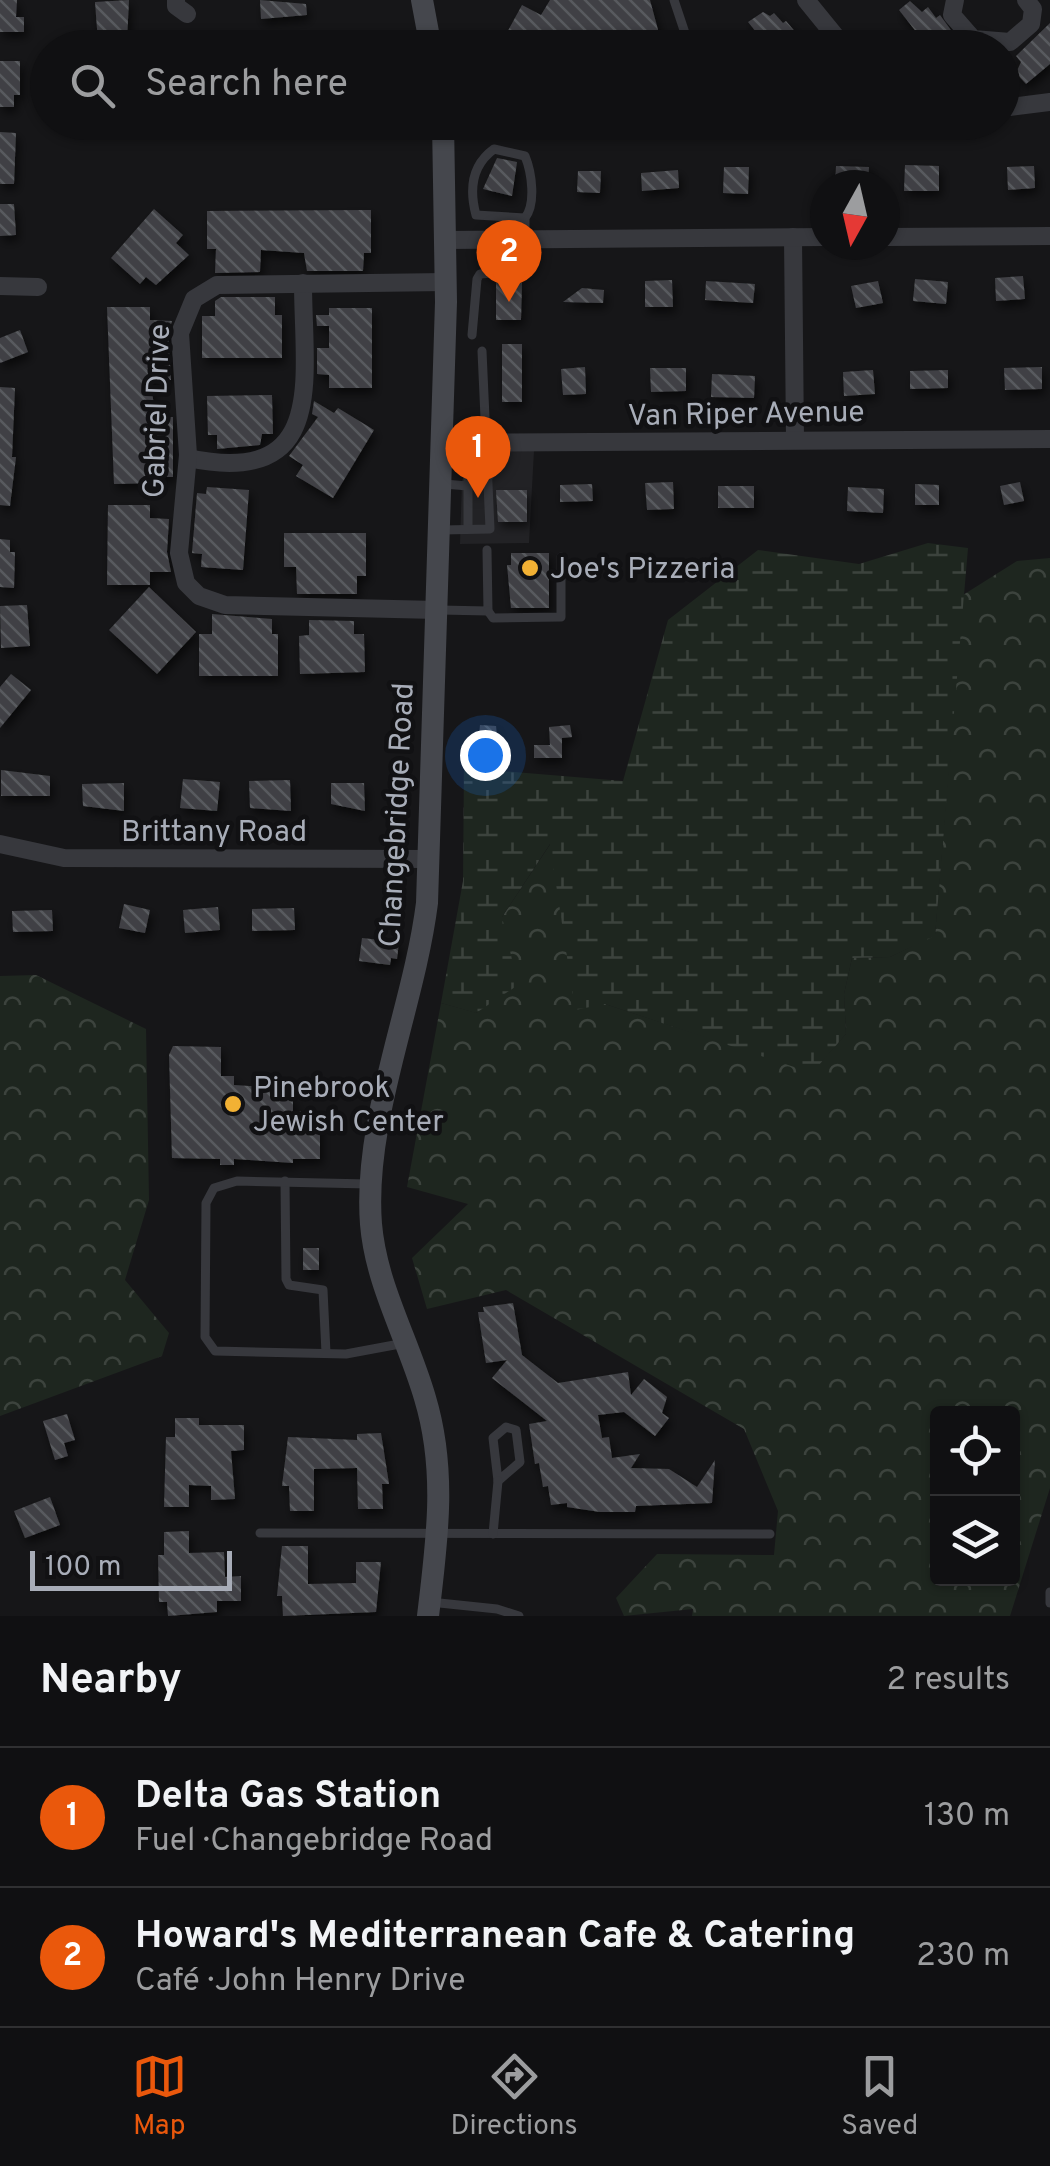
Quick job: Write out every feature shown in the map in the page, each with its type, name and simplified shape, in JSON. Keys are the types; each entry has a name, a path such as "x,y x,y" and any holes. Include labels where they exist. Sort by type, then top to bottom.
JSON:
{"main road":[{"path":"422,0 428,30"},
{"name":"Changebridge Road","path":"429,1609 440,1481 433,1426 375,1252 372,1184 384,1104 421,948 430,859 446,292 443,140"}],"street":[{"path":"806,0 830,30"},
{"path":"955,0 952,15 966,30"},
{"path":"1020,33 1031,24 1034,9 1026,0"},
{"path":"1020,106 1050,102"},
{"path":"900,237 1050,236"},
{"path":"793,237 795,440"},
{"path":"446,240 810,237"},
{"path":"188,458 253,459 270,455 292,438 302,400 303,284"},
{"name":"Gabriel Drive","path":"437,610 225,604 199,596 186,583 180,553 188,458 180,333 194,299 217,285 303,284 446,292"},
{"path":"0,286 38,287"},
{"name":"Van Riper Avenue","path":"442,443 1050,438"},
{"name":"Brittany Road","path":"0,844 64,858 430,859"}],"lane":[{"path":"674,0 682,30"},
{"path":"472,335 472,302 480,274 520,271 525,218 531,210 526,156 494,150 480,159 473,178 473,207 483,218 525,218"},
{"path":"480,159 496,161"},
{"path":"516,166 530,168"},
{"path":"446,292 472,302"},
{"path":"440,530 490,528 482,351"},
{"path":"468,529 468,475 490,475"},
{"path":"441,484 468,486"},
{"path":"487,550 488,611 492,618 560,617 561,558"},
{"path":"437,610 488,611"},
{"path":"372,1184 236,1180 214,1188 206,1202 204,1337 215,1351 326,1353 406,1343"},
{"path":"285,1181 286,1279 290,1285 323,1290 326,1353"},
{"path":"494,1534 498,1481 494,1434 514,1428 520,1462 498,1481"},
{"path":"260,1533 770,1534"},
{"path":"1050,1592 1050,1602"},
{"path":"429,1609 518,1616"}],"shaded area":[{"path":"477,451 534,451 529,543 460,544 462,480 477,460"}],"green space":[{"path":"928,543 968,548 935,936 890,957 852,958 844,994 846,1034 812,1073 605,1004 575,1010 550,844 502,917 518,985 476,1013 441,1003 463,881 464,768 623,781 668,620 758,550 859,564"},
{"path":"1050,558 1050,1488 1020,1584 1020,1406 930,1406 930,1586 1019,1586 1010,1616 692,1616 693,1609 624,1616 616,1598 657,1554 774,1555 778,1511 744,1429 506,1290 427,1309 412,1258 468,1204 407,1187 441,1003 477,1013 502,917 551,843 605,1004 812,1072 846,1034 844,994 852,958 890,957 935,935 963,595 1017,561"},
{"path":"36,975 146,1029 149,1200 125,1280 169,1333 162,1356 0,1416 0,976"}],"building":[{"path":"0,0 17,0 16,17 24,17 24,32 0,32"},
{"path":"129,0 128,30 97,30 95,2"},
{"path":"260,0 306,4 307,15 261,19"},
{"path":"550,0 650,0 658,30 508,30 522,5 541,15"},
{"path":"910,1 922,12 928,7 951,30 915,30 899,10"},
{"path":"763,12 770,16 774,13 794,30 754,30 748,22"},
{"path":"1050,23 1050,64 1026,84 1020,77 1020,52"},
{"path":"0,61 20,61 20,95 14,95 14,107 0,107"},
{"path":"0,132 16,133 14,184 0,184"},
{"path":"497,158 517,162 512,196 483,189"},
{"path":"905,165 939,166 939,191 904,191"},
{"path":"836,166 869,167 869,170 836,170"},
{"path":"1034,166 1035,188 1008,190 1007,167"},
{"path":"724,167 749,167 748,194 723,193"},
{"path":"678,170 679,188 642,191 641,173"},
{"path":"578,171 601,171 600,193 577,192"},
{"path":"0,204 14,204 16,235 0,236"},
{"path":"154,209 183,235 176,243 189,255 156,285 146,277 140,284 111,258"},
{"path":"371,210 371,253 364,253 363,271 307,271 304,253 261,250 260,272 215,273 216,249 207,249 207,211"},
{"path":"1023,276 1025,299 996,301 995,278"},
{"path":"915,279 948,282 946,304 913,301"},
{"path":"672,280 673,307 645,307 645,281"},
{"path":"706,281 755,284 753,303 705,300"},
{"path":"878,281 883,303 856,308 851,286"},
{"path":"496,283 522,283 521,320 496,320"},
{"path":"582,288 604,290 603,303 563,302"},
{"path":"221,297 275,297 275,315 282,315 282,358 202,358 202,316 215,316 215,301"},
{"path":"107,307 150,307 150,320 172,321 168,334 171,380 150,380 156,417 173,417 173,477 157,477 157,483 114,484"},
{"path":"329,308 372,308 372,388 329,388 329,375 317,374 317,348 329,348 329,326 317,326 316,315 329,315"},
{"path":"20,330 28,352 0,363 0,338"},
{"path":"502,344 522,344 522,402 502,402"},
{"path":"585,367 586,394 563,395 561,369"},
{"path":"1042,367 1042,389 1005,390 1004,368"},
{"path":"650,368 686,368 686,391 651,392"},
{"path":"873,370 875,394 844,396 843,372"},
{"path":"948,370 948,388 910,389 910,371"},
{"path":"712,374 755,376 754,398 711,397"},
{"path":"0,387 15,388 12,457 16,457 10,506 0,505"},
{"path":"272,395 273,434 262,434 260,445 217,449 217,435 208,435 207,396"},
{"path":"314,401 334,413 338,408 374,430 333,498 296,476 303,465 289,456 318,417 312,414"},
{"path":"673,482 674,509 647,510 645,483"},
{"path":"1020,482 1024,501 1004,505 1000,486"},
{"path":"592,484 593,501 560,502 560,485"},
{"path":"915,484 939,485 939,505 915,505"},
{"path":"718,486 754,486 754,508 718,508"},
{"path":"207,487 249,490 243,570 201,567 202,554 192,553 197,493 206,494"},
{"path":"848,487 884,489 883,513 847,511"},
{"path":"496,490 527,490 527,522 498,522"},
{"path":"108,505 150,505 150,518 169,519 167,552 171,572 150,572 150,585 107,585"},
{"path":"284,533 366,533 366,576 357,576 357,594 297,594 296,567 284,567"},
{"path":"0,539 10,540 10,552 15,552 14,588 0,587"},
{"path":"511,553 549,553 549,608 511,608 507,565 511,565"},
{"path":"149,587 196,632 157,674 109,630"},
{"path":"27,605 30,646 1,648 0,606"},
{"path":"212,614 272,619 272,634 278,634 278,676 199,676 199,634 212,634"},
{"path":"309,620 354,621 354,634 364,634 365,672 300,674 299,636 309,635"},
{"path":"11,674 31,690 0,728 0,687"},
{"path":"480,725 496,726 498,746 478,745"},
{"path":"570,725 572,737 562,738 562,758 534,758 534,745 550,745 549,727"},
{"path":"1,770 50,776 50,796 1,796"},
{"path":"183,779 220,782 217,811 180,808"},
{"path":"290,780 291,811 250,808 249,781"},
{"path":"124,783 124,811 83,806 82,784"},
{"path":"331,783 364,783 365,811 331,804"},
{"path":"124,904 150,910 145,933 119,928"},
{"path":"218,907 220,930 185,933 183,910"},
{"path":"294,908 295,930 252,931 252,909"},
{"path":"52,910 53,931 13,932 12,911"},
{"path":"362,938 399,942 397,959 391,958 390,965 359,961"},
{"name":"Pinebrook Jewish Center","path":"173,1046 221,1047 221,1076 234,1076 234,1085 280,1088 286,1097 293,1097 293,1111 312,1111 320,1120 320,1159 293,1159 293,1163 234,1159 234,1165 220,1165 220,1159 172,1158 169,1055"},
{"path":"303,1248 319,1248 319,1270 303,1270"},
{"path":"513,1303 522,1355 558,1383 628,1372 631,1395 644,1379 667,1397 662,1413 669,1418 655,1436 624,1412 598,1415 602,1438 609,1437 612,1458 640,1454 631,1468 669,1469 697,1487 715,1460 712,1503 636,1506 635,1512 600,1512 567,1507 567,1503 551,1505 548,1486 543,1487 539,1463 535,1464 529,1424 547,1421 492,1378 507,1360 486,1363 478,1312 484,1312 483,1307"},
{"path":"67,1414 75,1440 64,1443 68,1456 55,1460 43,1421"},
{"path":"175,1418 199,1418 199,1425 244,1425 244,1450 231,1451 235,1499 211,1500 211,1486 189,1485 189,1507 164,1507 166,1437 175,1437"},
{"path":"381,1433 389,1484 382,1484 383,1509 358,1509 357,1468 314,1469 314,1511 290,1511 289,1486 282,1486 288,1437 357,1440 357,1434"},
{"path":"50,1497 60,1525 25,1538 14,1511"},
{"path":"189,1531 189,1553 224,1552 225,1577 241,1576 241,1601 217,1601 217,1612 168,1616 167,1602 159,1602 158,1555 164,1555 164,1532"},
{"path":"282,1546 308,1546 308,1584 356,1583 356,1562 381,1562 376,1612 283,1616 282,1596 277,1596"}],"place":[{"name":"Howard's Mediterranean Cafe & Catering","path":"509,302"},
{"name":"Delta Gas Station","path":"478,498"},
{"name":"Joe's Pizzeria","path":"530,568"},
{"name":"Pinebrook Jewish Center","path":"233,1104"}]}
